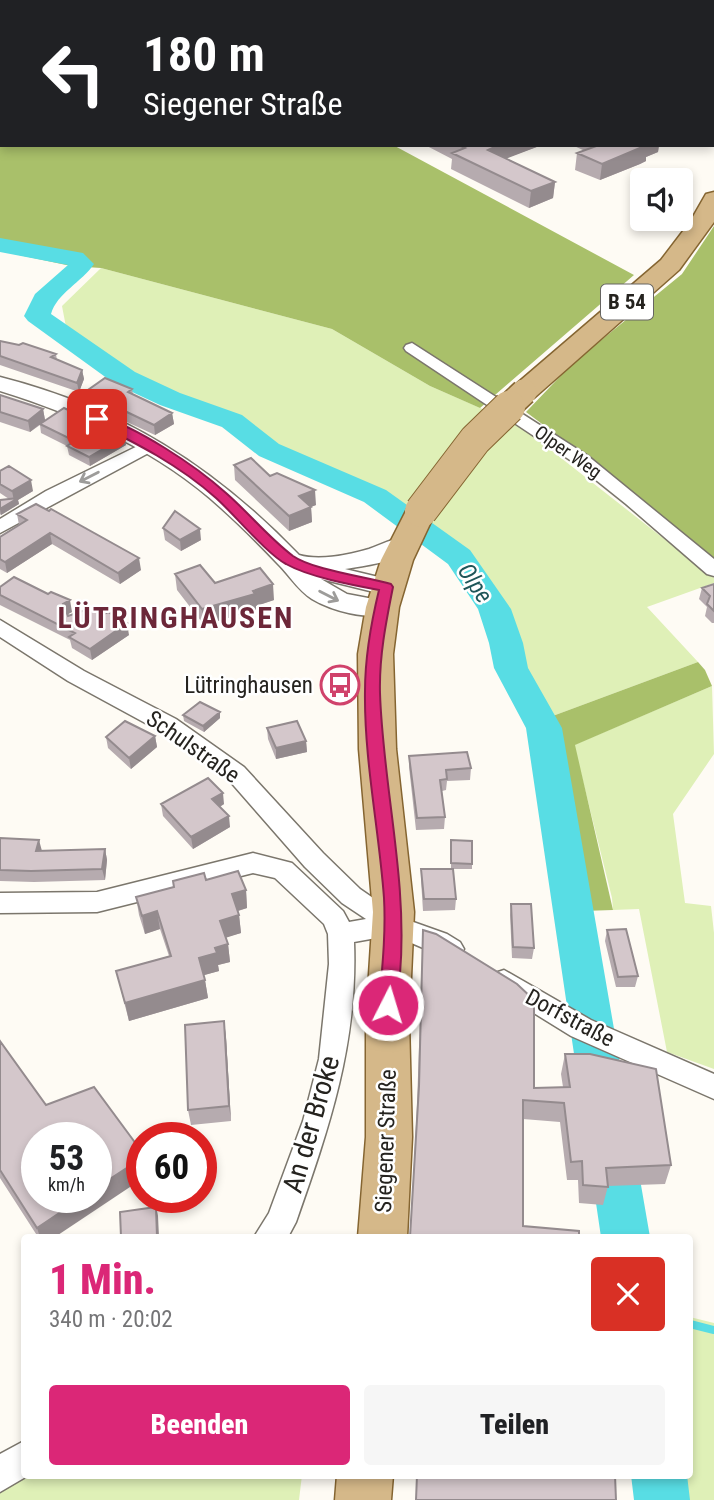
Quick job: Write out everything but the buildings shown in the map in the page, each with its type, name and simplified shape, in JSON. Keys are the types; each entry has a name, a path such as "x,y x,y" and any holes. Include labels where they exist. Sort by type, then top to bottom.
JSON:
{"main road":[{"name":"B 54","path":"383,597 402,545 421,511 475,440 524,393 670,265 701,224 714,199"},
{"name":"Siegener Straße","path":"382,1234 389,1137 388,1005 393,925 372,691 383,597"},
{"path":"363,1500 365,1479"}],"street":[{"name":"Olper Weg","path":"412,348 584,462 636,501 714,570"},
{"path":"0,384 81,411 150,445 189,470 299,564 306,581 323,594 341,602 383,597"},
{"path":"0,527 53,495 150,445"},
{"path":"299,564 345,563 402,545"},
{"name":"Schulstraße","path":"0,627 76,676 168,725 236,773 342,887 393,925"},
{"path":"0,903 97,902 253,863 283,870 334,918 341,934 393,925"},
{"name":"Dorfstraße","path":"393,925 438,941 582,1028 714,1087"},
{"name":"An der Broke","path":"271,1234 281,1222 308,1146 333,1059 342,964 341,934"},
{"path":"0,1475 21,1460"}],"green space":[{"path":"0,147 397,147 634,275 480,408 430,386 332,329 101,268 71,266 0,251"},
{"path":"714,226 714,562 628,488 526,412 572,364 682,274"},
{"path":"101,268 332,329 430,386 519,425 714,578 714,583 647,607 698,662 550,717 519,669 504,609 466,556 380,494 280,450 217,408 177,398 138,379 66,327 62,306"},
{"path":"698,662 712,686 575,745 613,910 583,911 550,717"},
{"path":"712,686 714,754 673,814 685,903 711,906 714,933 714,1069 667,1052 639,909 613,910 574,745"},
{"path":"693,1318 714,1323 714,1500 678,1500 675,1479 693,1479"},
{"path":"21,1474 21,1479 302,1479 299,1500 0,1500 0,1488"}],"waterway":[{"name":"Olpe","path":"0,245 74,258 82,264 49,294 37,316 125,378 170,399 232,421 269,450 375,496 459,557 494,609 506,643 511,668 544,728 626,1234"},
{"path":"693,1325 714,1330"},
{"name":"Olpe","path":"659,1479 662,1500"}],"place":[{"name":"Lütringhausen","path":"340,685"}],"district":[{"name":"LÜTRINGHAUSEN","path":"176,617"}],"route":[{"path":"97,419 150,445 189,470 220,494 290,561 351,580 386,587 376,635 372,691 393,900 393,954 388,1005"}]}
